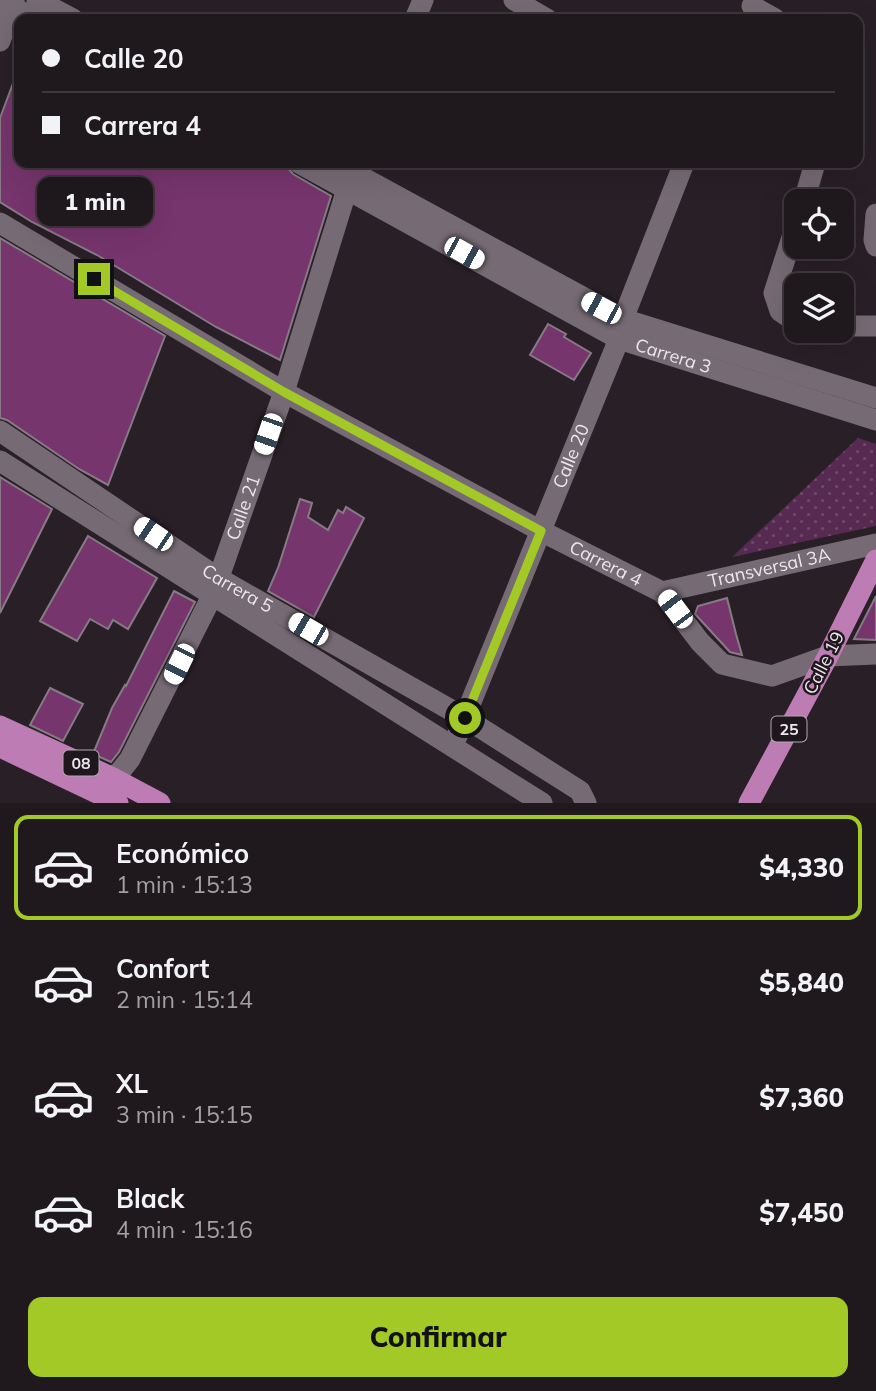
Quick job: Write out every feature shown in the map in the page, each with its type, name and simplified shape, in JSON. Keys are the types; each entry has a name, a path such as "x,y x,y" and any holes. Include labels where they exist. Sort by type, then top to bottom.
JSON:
{"main road":[{"name":"Calle 19","path":"749,803 876,560"},
{"name":"08","path":"0,726 111,792"},
{"name":"08","path":"0,747 111,792 160,803"}],"street":[{"path":"37,0 64,14"},
{"path":"514,0 538,14"},
{"path":"0,41 9,2 27,14"},
{"name":"Carrera 3","path":"327,168 349,172 490,258 621,329 869,407"},
{"name":"Calle 20","path":"453,747 621,329 682,168"},
{"path":"805,189 808,168"},
{"name":"Calle 21","path":"111,792 216,586 284,392 349,172"},
{"path":"876,214 876,246"},
{"name":"Carrera 4","path":"0,223 284,392 541,531 662,592 700,642 722,664 772,676 828,656 876,654"},
{"path":"784,310 774,293 785,259"},
{"path":"854,326 876,326"},
{"name":"Carrera 5","path":"0,431 216,586 453,747 542,803"},
{"name":"Carrera 5","path":"0,461 216,586 465,718 580,791 586,803"},
{"name":"Transversal 3A","path":"662,592 876,544"}],"shaded area":[{"path":"858,438 876,444 876,526 732,557"}],"building":[{"path":"14,81 14,168 288,168 293,174 331,196 280,360 216,327 97,255 32,222 0,202 0,118"},
{"path":"0,238 165,336 108,485 0,418"},
{"path":"548,324 591,353 574,380 530,355"},
{"path":"0,477 52,509 0,613"},
{"path":"300,499 312,503 308,517 328,530 338,510 343,513 346,507 364,518 314,617 268,591"},
{"path":"88,536 157,578 128,629 113,620 108,629 90,619 77,641 40,621"},
{"path":"174,591 195,602 119,752 111,762 93,754 112,708"},
{"path":"876,596 876,640 854,639"},
{"path":"727,598 742,655 730,652 695,614 698,606"},
{"path":"50,688 83,704 63,741 30,725"}],"route":[{"path":"94,279 284,392 541,531 465,718"}]}
